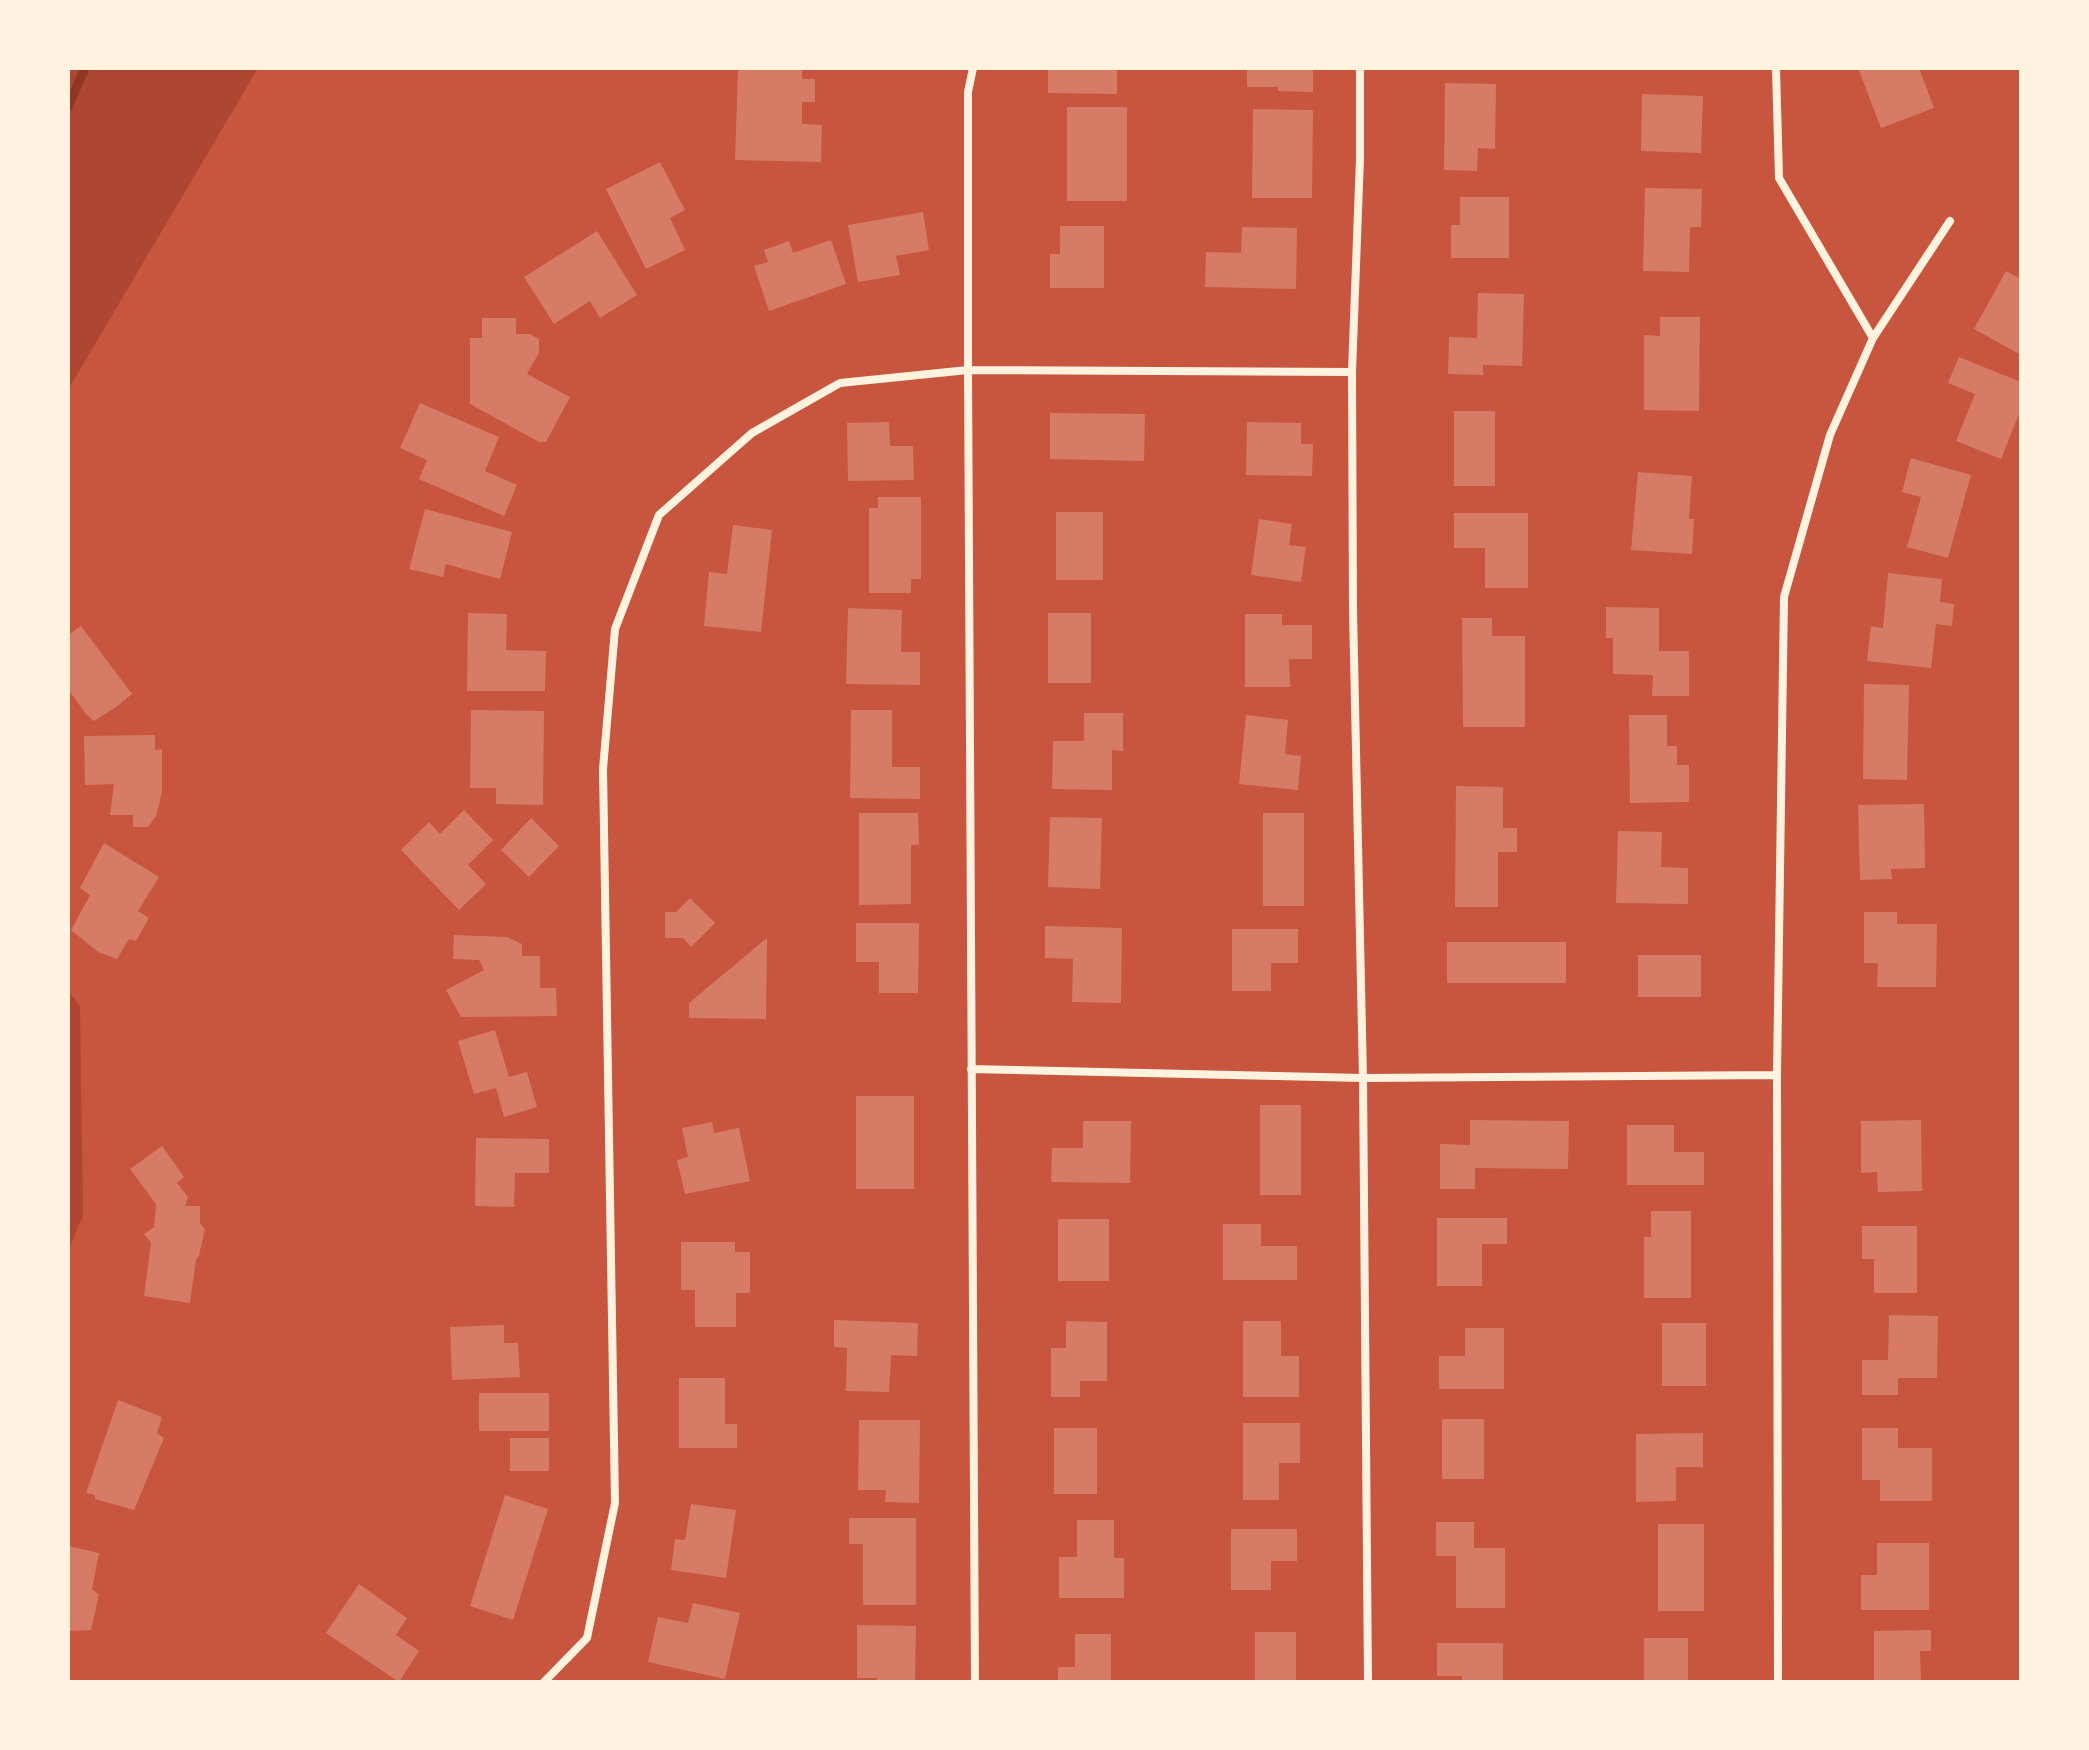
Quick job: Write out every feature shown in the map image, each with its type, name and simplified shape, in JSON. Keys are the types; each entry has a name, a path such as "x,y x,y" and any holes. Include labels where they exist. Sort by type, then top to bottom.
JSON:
{"street":[{"path":"973,68 968,92 968,370 975,1682"},
{"path":"1360,68 1352,372 1368,1682"},
{"path":"1776,68 1779,178 1873,338"},
{"path":"1778,1682 1777,1075 1784,597 1830,435 1873,338 1950,221"},
{"path":"544,1682 587,1638 615,1503 603,769 615,629 659,515 752,433 840,383 968,370 1352,372"},
{"path":"971,1069 1363,1078 1777,1075"}],"shaded area":[{"path":"68,68 258,68 68,390"},
{"path":"68,990 80,1006 83,1216 68,1250"}],"building":[{"path":"738,68 802,68 802,79 815,79 815,102 802,102 802,124 822,125 821,162 735,160"},
{"path":"1048,68 1117,68 1117,94 1048,93"},
{"path":"1247,68 1313,68 1313,92 1247,87"},
{"path":"1858,68 1919,68 1934,108 1881,128"},
{"path":"1445,83 1496,84 1495,149 1478,148 1477,171 1444,170"},
{"path":"1642,94 1703,96 1701,153 1641,151"},
{"path":"1067,107 1127,107 1127,201 1067,201"},
{"path":"1253,109 1313,110 1312,198 1252,198"},
{"path":"660,162 685,210 670,218 685,250 646,269 606,189"},
{"path":"1645,188 1702,189 1701,227 1690,227 1689,272 1643,271"},
{"path":"1460,197 1509,197 1509,258 1451,258 1451,225 1460,225"},
{"path":"923,212 929,250 896,256 900,275 858,282 848,225"},
{"path":"1060,226 1104,226 1104,288 1050,288 1050,254 1060,254"},
{"path":"1242,227 1297,228 1296,289 1205,287 1206,252 1241,253"},
{"path":"597,231 637,295 600,318 590,301 554,324 524,277"},
{"path":"831,240 846,284 769,311 754,266 768,262 764,250 789,241 793,253"},
{"path":"2006,271 2021,279 2021,355 1974,329"},
{"path":"1478,293 1524,294 1522,366 1483,365 1483,375 1448,374 1449,337 1477,338"},
{"path":"1660,317 1700,317 1699,411 1644,410 1644,335 1660,336"},
{"path":"482,318 516,318 516,334 530,334 539,339 539,353 527,374 570,397 546,442 539,442 470,404 470,338 482,338"},
{"path":"1959,357 2021,382 2021,409 2001,459 1956,441 1975,394 1948,383"},
{"path":"420,403 499,437 485,471 517,485 504,516 419,479 427,460 400,448"},
{"path":"1454,411 1495,411 1495,486 1454,486"},
{"path":"1050,413 1145,414 1144,461 1050,459"},
{"path":"889,422 890,446 913,446 914,480 848,481 847,423"},
{"path":"1247,422 1301,423 1301,444 1313,444 1312,476 1246,475"},
{"path":"1911,458 1971,475 1948,558 1907,547 1921,497 1902,492"},
{"path":"1638,472 1692,476 1689,519 1694,519 1692,554 1631,550"},
{"path":"878,497 921,497 921,579 911,579 911,593 869,593 869,508 878,508"},
{"path":"425,509 512,532 500,579 446,564 443,577 409,569"},
{"path":"1056,512 1103,512 1103,580 1056,580"},
{"path":"1454,513 1528,513 1528,588 1485,588 1485,548 1454,548"},
{"path":"1259,519 1292,524 1289,545 1306,547 1301,582 1251,575"},
{"path":"733,525 772,530 761,632 704,626 709,572 727,574"},
{"path":"1888,573 1942,579 1940,602 1954,604 1952,626 1936,624 1931,668 1867,661 1871,626 1883,628"},
{"path":"1606,607 1659,608 1659,651 1689,651 1689,696 1652,696 1653,675 1613,674 1613,638 1606,638"},
{"path":"848,608 902,610 901,652 920,652 920,685 846,684"},
{"path":"468,613 507,614 506,650 546,651 545,691 467,691"},
{"path":"1048,613 1091,613 1091,683 1048,683"},
{"path":"1245,614 1282,614 1282,625 1312,625 1312,659 1289,659 1290,687 1245,687"},
{"path":"1462,618 1492,618 1492,636 1525,636 1525,727 1463,727"},
{"path":"81,626 132,694 94,721 68,689 68,635"},
{"path":"1864,684 1909,685 1907,780 1863,779"},
{"path":"471,710 544,711 543,805 496,804 496,788 470,788"},
{"path":"851,710 892,710 892,767 920,767 920,799 850,798"},
{"path":"1084,713 1123,713 1123,751 1112,750 1112,790 1052,789 1053,741 1084,741"},
{"path":"1246,715 1288,720 1285,754 1301,756 1298,790 1239,784"},
{"path":"1629,715 1667,715 1667,746 1677,746 1677,765 1689,765 1689,802 1630,803"},
{"path":"155,735 155,750 162,749 162,792 156,816 148,827 133,827 133,815 110,815 114,784 85,785 84,736"},
{"path":"1456,786 1503,787 1503,828 1517,828 1517,852 1498,852 1498,907 1455,907"},
{"path":"1924,804 1925,868 1891,869 1892,879 1860,880 1858,805"},
{"path":"464,810 493,840 468,865 486,884 459,910 401,850 429,822 440,834"},
{"path":"859,813 918,813 919,845 911,845 911,904 859,905"},
{"path":"1263,813 1304,813 1304,906 1263,906"},
{"path":"1050,817 1102,818 1100,889 1048,887"},
{"path":"531,818 559,846 529,877 501,850"},
{"path":"1618,831 1662,832 1661,867 1688,868 1688,904 1616,903"},
{"path":"104,843 159,877 138,911 149,918 136,941 129,939 117,959 98,952 71,930 90,895 80,888"},
{"path":"690,898 715,923 691,947 683,938 665,938 665,912 676,912"},
{"path":"1864,912 1897,912 1897,924 1937,924 1936,987 1877,987 1878,963 1864,963"},
{"path":"856,923 919,923 918,993 879,993 879,962 856,962"},
{"path":"1045,926 1122,928 1121,1003 1072,1002 1073,959 1045,958"},
{"path":"1232,929 1298,929 1298,963 1271,963 1271,991 1232,991"},
{"path":"454,935 507,937 522,944 522,956 540,956 540,988 556,988 557,1016 461,1017 446,990 484,970 479,960 453,959"},
{"path":"767,938 766,1019 689,1018 689,1003"},
{"path":"1447,942 1566,942 1566,983 1447,983"},
{"path":"1638,955 1701,955 1701,997 1638,997"},
{"path":"495,1030 509,1077 527,1072 537,1107 504,1117 496,1088 474,1094 458,1041"},
{"path":"856,1096 914,1096 914,1189 856,1189"},
{"path":"1260,1105 1301,1105 1301,1195 1260,1195"},
{"path":"1470,1120 1569,1121 1568,1169 1475,1168 1475,1189 1440,1189 1440,1144 1470,1145"},
{"path":"1921,1120 1922,1191 1878,1192 1877,1172 1861,1173 1861,1121"},
{"path":"1083,1121 1131,1121 1130,1183 1051,1182 1052,1148 1083,1148"},
{"path":"712,1122 714,1133 739,1128 750,1181 685,1194 677,1160 688,1157 682,1128"},
{"path":"1627,1125 1674,1125 1674,1152 1704,1152 1704,1185 1627,1185"},
{"path":"476,1138 549,1139 549,1173 515,1173 514,1207 475,1206"},
{"path":"162,1146 184,1177 177,1183 188,1197 185,1206 200,1206 200,1223 205,1230 196,1260 190,1303 144,1296 151,1243 144,1234 154,1227 156,1204 130,1169"},
{"path":"1651,1211 1691,1211 1691,1298 1644,1298 1644,1237 1651,1237"},
{"path":"1437,1218 1507,1218 1507,1244 1482,1244 1482,1286 1437,1286"},
{"path":"1058,1219 1109,1219 1109,1281 1058,1281"},
{"path":"1223,1224 1261,1224 1261,1246 1297,1246 1297,1280 1223,1280"},
{"path":"1862,1226 1917,1226 1917,1293 1874,1293 1874,1259 1862,1259"},
{"path":"681,1242 735,1242 735,1252 750,1252 750,1293 736,1293 736,1327 695,1327 695,1290 681,1290"},
{"path":"1889,1315 1938,1316 1937,1378 1898,1378 1898,1395 1862,1395 1862,1360 1888,1360"},
{"path":"834,1320 918,1323 917,1356 891,1355 889,1392 846,1391 847,1348 834,1347"},
{"path":"1066,1321 1107,1322 1107,1381 1080,1381 1080,1397 1051,1397 1051,1348 1066,1348"},
{"path":"1243,1321 1281,1321 1281,1356 1299,1356 1299,1397 1243,1397"},
{"path":"1662,1323 1706,1323 1706,1386 1662,1386"},
{"path":"504,1325 504,1343 518,1343 520,1377 452,1380 450,1327"},
{"path":"1465,1328 1504,1328 1504,1389 1439,1389 1439,1356 1465,1356"},
{"path":"679,1378 725,1378 725,1424 737,1424 737,1448 679,1448"},
{"path":"479,1393 549,1393 549,1431 479,1431"},
{"path":"118,1400 162,1417 157,1433 164,1438 134,1510 95,1499 95,1495 86,1493"},
{"path":"1442,1419 1484,1419 1484,1479 1442,1479"},
{"path":"859,1420 920,1420 919,1503 885,1502 886,1490 858,1490"},
{"path":"1243,1423 1300,1423 1300,1463 1279,1463 1279,1500 1243,1500"},
{"path":"1054,1428 1097,1428 1097,1494 1054,1494"},
{"path":"1862,1428 1898,1428 1898,1448 1932,1448 1932,1501 1880,1501 1880,1480 1862,1480"},
{"path":"1703,1433 1703,1467 1676,1467 1676,1501 1636,1502 1636,1434"},
{"path":"510,1438 549,1438 549,1471 510,1471"},
{"path":"505,1495 548,1509 513,1620 470,1606"},
{"path":"691,1504 736,1510 726,1578 671,1570 675,1539 685,1540"},
{"path":"849,1518 916,1518 916,1605 863,1605 863,1544 849,1544"},
{"path":"1077,1520 1114,1520 1114,1558 1124,1558 1124,1598 1059,1598 1059,1557 1077,1557"},
{"path":"1436,1522 1474,1522 1474,1548 1505,1548 1505,1608 1456,1608 1456,1556 1436,1556"},
{"path":"1658,1524 1704,1524 1704,1611 1658,1611"},
{"path":"1231,1529 1297,1529 1297,1561 1271,1561 1271,1590 1231,1590"},
{"path":"1877,1543 1929,1543 1929,1610 1861,1610 1861,1575 1877,1575"},
{"path":"68,1546 99,1553 92,1589 99,1595 91,1630 68,1631"},
{"path":"359,1584 407,1618 396,1635 419,1651 399,1682 326,1633"},
{"path":"693,1603 740,1613 725,1679 648,1662 658,1617 688,1623"},
{"path":"857,1625 916,1626 915,1682 877,1682 877,1678 857,1678"},
{"path":"1931,1630 1931,1651 1920,1651 1921,1682 1874,1682 1874,1631"},
{"path":"1255,1632 1296,1632 1296,1682 1255,1682"},
{"path":"1075,1634 1111,1634 1111,1682 1058,1682 1058,1667 1075,1667"},
{"path":"1644,1638 1688,1638 1688,1682 1644,1682"},
{"path":"1437,1643 1503,1643 1503,1682 1462,1682 1462,1676 1437,1676"}],"waterway":[{"path":"68,107 85,68"}]}
